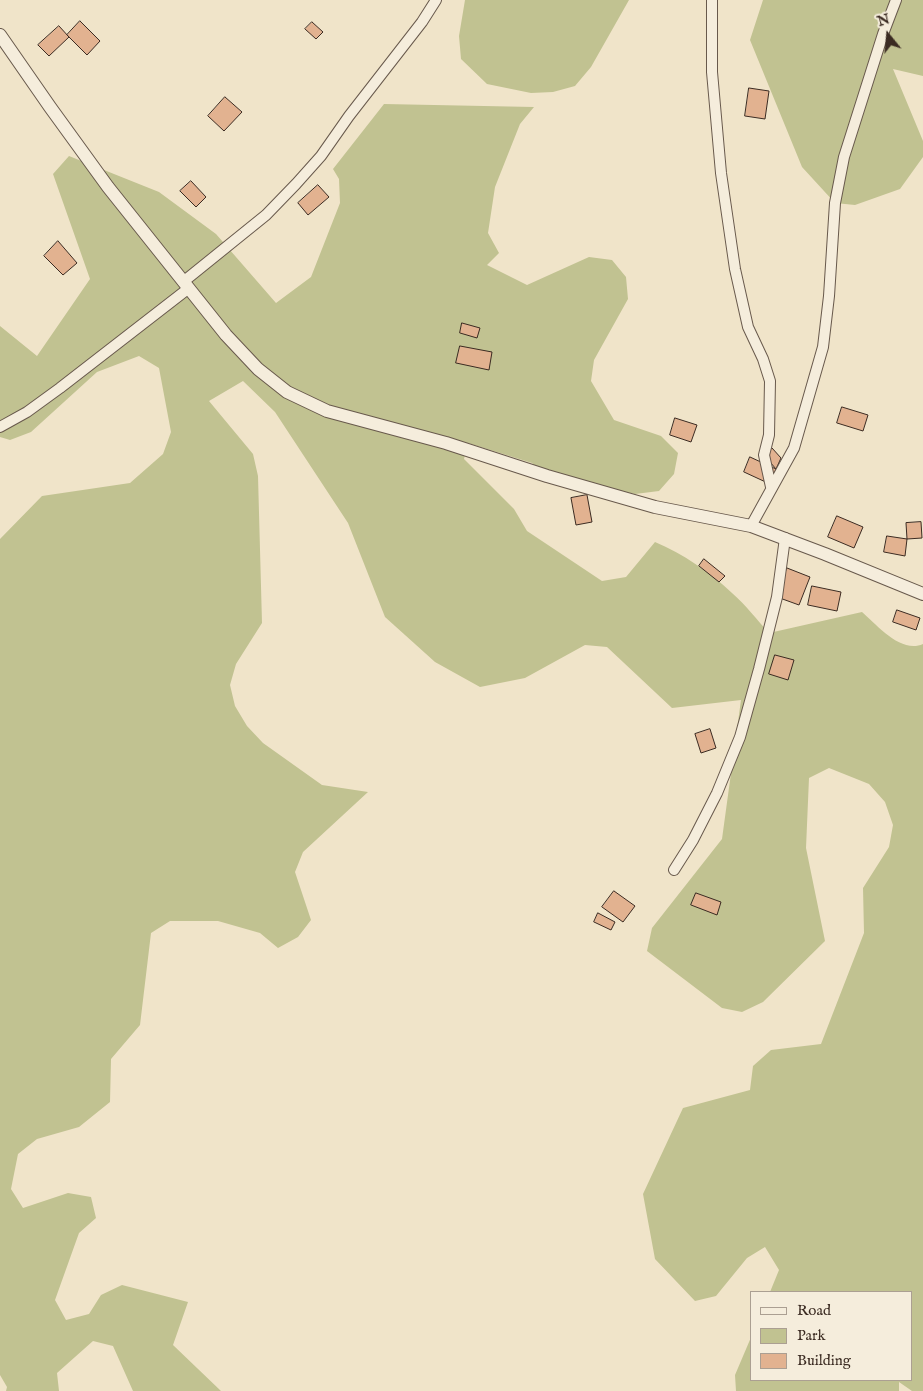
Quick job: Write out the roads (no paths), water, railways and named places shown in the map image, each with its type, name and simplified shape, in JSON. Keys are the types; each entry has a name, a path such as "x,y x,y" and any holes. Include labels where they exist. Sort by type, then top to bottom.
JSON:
{"street":[{"path":"0,427 26,412 60,388 186,285 266,215 321,156 349,116 422,22 436,0"},
{"path":"712,0 712,72 721,173 735,269 748,327 763,359 770,380 769,435 764,456 771,488"},
{"path":"752,526 794,448 823,347 830,296 835,203 844,158 883,34 896,0"},
{"path":"0,35 102,179 226,335 258,369 287,392 327,411 446,443 548,476 654,507 752,526 923,594"},
{"path":"674,870 693,840 717,793 740,737 777,597 785,538"}]}
